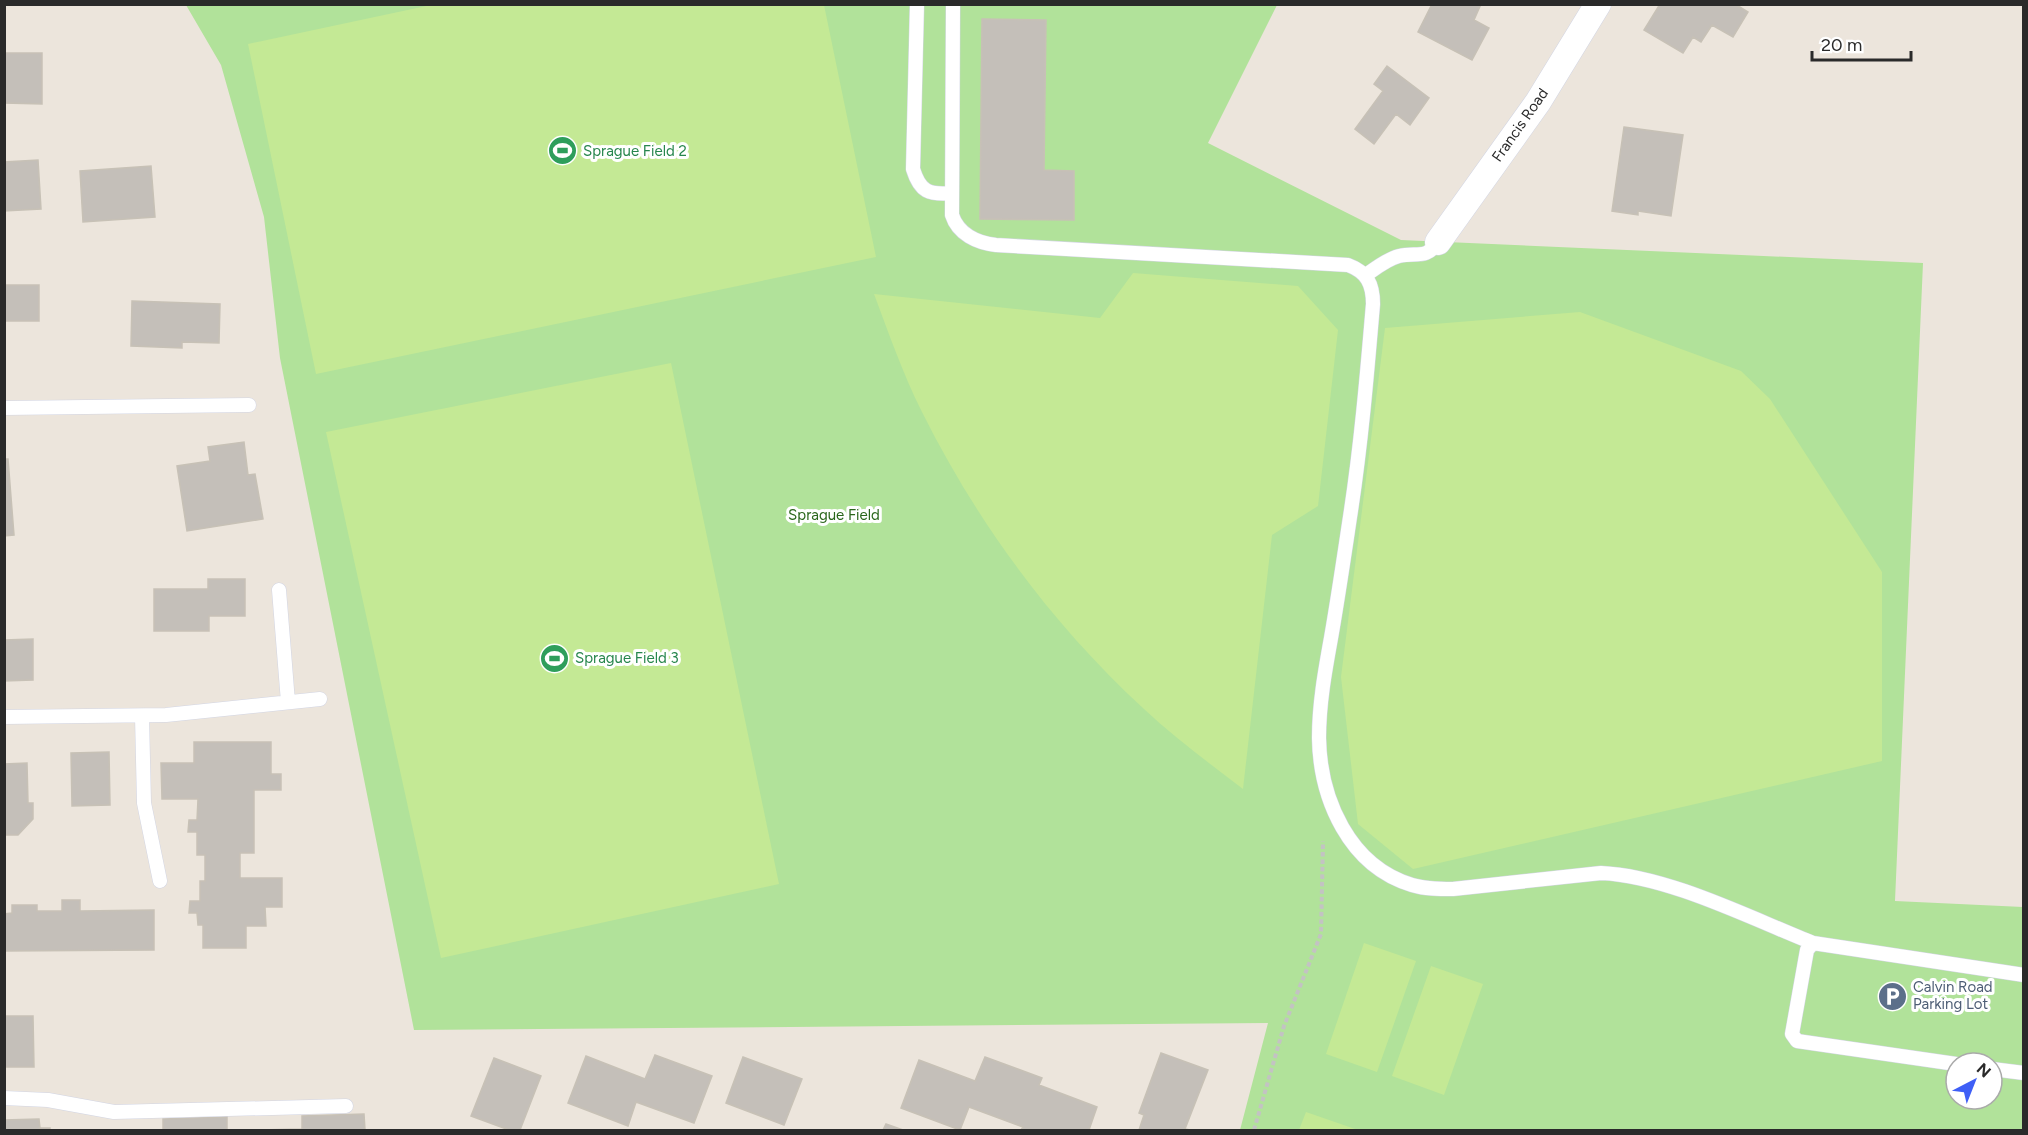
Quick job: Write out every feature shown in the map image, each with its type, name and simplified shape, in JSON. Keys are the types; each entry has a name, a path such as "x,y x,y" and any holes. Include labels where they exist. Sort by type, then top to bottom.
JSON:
{"street":[{"name":"Francis Road","path":"1438,242 1538,102 1598,4"}],"lane":[{"path":"917,4 913,169 920,186 925,190 938,194 952,193"},
{"path":"953,4 952,215 956,225 970,238 989,244 1348,265 1366,275 1370,283 1373,304 1360,445 1320,717 1321,763 1332,810 1355,848 1391,876 1413,885 1453,889 1601,873 1619,874 1655,882 1703,898 1813,943 2024,975"},
{"path":"1366,275 1388,260 1399,256 1430,252 1438,242"},
{"path":"4,408 249,405"},
{"path":"279,590 288,702"},
{"path":"4,717 142,716 320,699"},
{"path":"142,716 144,803 160,881"},
{"path":"1813,943 1807,950 1792,1034 1797,1041 1944,1062"},
{"path":"2004,1071 2024,1074"},
{"path":"4,1098 48,1100 114,1112 346,1106"}],"path":[{"path":"1254,1131 1284,1026 1321,934 1324,822 1332,810"}],"green space":[{"name":"Sprague Field","path":"186,5 1277,5 1208,143 1401,240 1923,263 1895,901 2023,907 2023,1130 1240,1130 1268,1023 414,1030 280,358 264,217 221,65"},
{"name":"Sprague Field 2","path":"431,5 824,5 876,257 316,374 248,44"},
{"path":"1133,273 1298,286 1338,330 1318,506 1272,535 1243,789 1168,730 1110,676 1048,607 1020,571 967,494 922,412 902,369 874,294 1100,318"},
{"path":"1580,312 1741,371 1770,399 1882,572 1882,761 1413,869 1358,824 1341,677 1385,328"},
{"name":"Sprague Field 3","path":"671,363 779,884 441,958 326,432"},
{"path":"1364,943 1416,961 1377,1072 1326,1054"},
{"path":"1431,966 1483,984 1444,1095 1392,1076"},
{"path":"1306,1112 1358,1130 1299,1130"}],"building":[{"path":"1432,4 1481,4 1474,20 1489,28 1472,60 1418,32"},
{"path":"1660,4 1735,4 1748,12 1733,37 1712,25 1701,42 1693,37 1683,53 1644,30"},
{"path":"982,19 1046,20 1044,170 1074,171 1074,220 980,219"},
{"path":"4,53 42,53 42,104 4,103"},
{"path":"1387,66 1429,98 1410,125 1396,114 1374,144 1355,129 1383,91 1374,84"},
{"path":"1624,127 1683,135 1671,216 1638,211 1638,215 1612,211"},
{"path":"38,160 41,209 4,211 4,162"},
{"path":"151,166 155,217 83,222 80,171"},
{"path":"4,285 39,285 39,321 4,321"},
{"path":"132,301 220,304 219,343 182,342 182,348 131,346"},
{"path":"244,442 248,475 255,474 263,519 187,531 177,466 210,461 208,447"},
{"path":"4,459 8,459 14,535 4,536"},
{"path":"208,579 245,579 245,616 209,616 209,631 154,631 154,589 208,589"},
{"path":"33,639 33,680 4,681 4,640"},
{"path":"194,742 271,742 271,774 281,774 281,790 254,790 254,853 240,853 240,878 282,878 282,907 265,907 266,926 246,926 246,948 203,948 203,925 198,925 197,913 189,913 190,901 200,901 200,881 205,881 205,855 197,855 197,832 188,832 189,820 197,820 198,799 162,799 161,763 194,763"},
{"path":"109,752 110,805 72,806 71,753"},
{"path":"27,763 28,803 33,803 33,819 18,835 4,835 4,764"},
{"path":"62,900 80,900 80,911 154,910 154,950 4,951 4,914 12,913 12,905 37,905 37,911 62,911"},
{"path":"4,1016 33,1016 34,1067 4,1067"},
{"path":"1161,1053 1208,1070 1185,1129 1190,1130 1139,1130 1144,1115 1139,1113"},
{"path":"655,1055 712,1076 694,1123 636,1102 628,1126 568,1103 586,1056 645,1079"},
{"path":"743,1057 802,1079 784,1125 726,1103"},
{"path":"985,1057 1042,1078 1039,1085 1097,1107 1089,1130 1021,1130 1023,1127 969,1107 960,1130 901,1108 919,1060 975,1081"},
{"path":"494,1058 541,1076 520,1130 509,1130 471,1116"},
{"path":"364,1114 365,1130 258,1130 302,1129 302,1116"},
{"path":"227,1117 227,1130 163,1130 163,1119"},
{"path":"39,1119 40,1128 50,1128 50,1130 4,1130 4,1120"},
{"path":"886,1124 903,1130 883,1130"}],"place":[{"name":"Sprague Field 2","path":"562,151"},
{"name":"Sprague Field 3","path":"554,658"},
{"name":"Calvin Road Parking Lot","path":"1892,996"}]}
